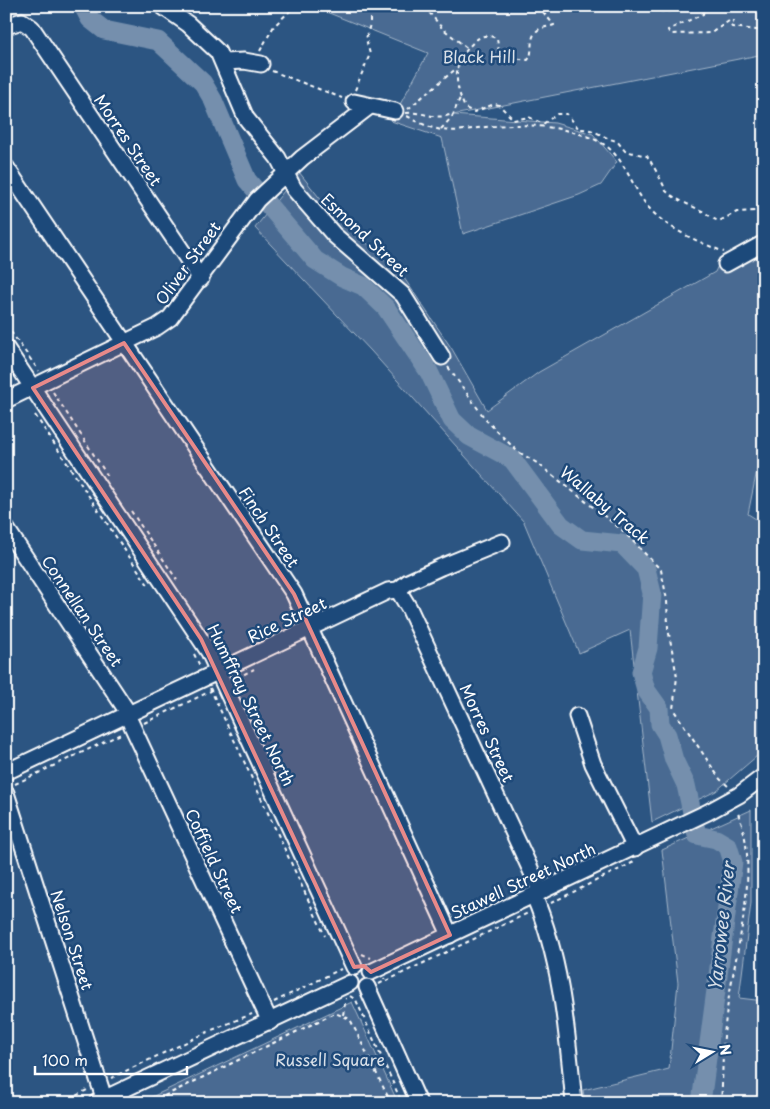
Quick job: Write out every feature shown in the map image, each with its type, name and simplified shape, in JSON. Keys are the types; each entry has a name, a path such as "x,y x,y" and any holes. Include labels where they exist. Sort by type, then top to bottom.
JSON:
{"street":[{"name":"Esmond Street","path":"162,6 203,37 218,52 246,118 278,158 301,198 334,235 403,295 442,357"},
{"name":"Morres Street","path":"6,26 16,22 24,22 32,28 201,279"},
{"path":"223,62 258,64"},
{"path":"352,101 398,113"},
{"name":"Oliver Street","path":"6,400 124,343 170,318 201,279 257,200 285,173 370,106"},
{"name":"Finch Street","path":"6,167 294,594 450,935"},
{"path":"726,264 764,243"},
{"name":"Humffray Street North","path":"6,348 39,384 196,630 354,967"},
{"name":"Connellan Street","path":"6,528 130,719"},
{"name":"Rice Street","path":"9,783 130,719 217,678 309,628 388,591 398,590 408,582 441,567 502,542"},
{"name":"Morres Street","path":"398,590 407,602 537,894 556,963 567,1036 574,1103"},
{"path":"577,716 593,764 635,848"},
{"name":"Coffield Street","path":"130,719 270,1022"},
{"name":"Stawell Street North","path":"374,978 450,935 708,812 734,798 764,776"},
{"name":"Nelson Street","path":"9,783 100,1095"},
{"path":"348,988 349,973 354,967 364,966 374,978 420,1103"},
{"path":"100,1095 348,988 359,989 374,978"}],"path":[{"path":"294,6 274,26 258,64 311,87 352,101 370,54 366,39 370,24 370,6"},
{"path":"424,6 442,28 468,50"},
{"path":"538,6 554,25 540,29 536,33 531,41 531,57 528,60 514,58 508,61 500,60 497,38 489,36 481,37 468,50 457,72 460,98 465,108 474,112 494,104 499,105 514,120 529,117 543,124 557,114 567,114 579,129 590,129 606,139 617,141 625,151 648,156 654,170 663,181 666,191 691,208 702,211 713,220 719,221 737,212 755,211 760,205 764,189"},
{"path":"646,6 647,9 665,12 701,7 704,9 703,14 668,30 670,34 711,33 729,21 734,21 732,27 764,30"},
{"path":"398,113 460,66"},
{"path":"440,130 454,112 460,98"},
{"path":"398,113 422,112 444,118 454,112"},
{"path":"398,113 440,130 458,131 516,125 554,129 594,139 617,155 645,203 661,219 717,248 742,254"},
{"path":"6,325 39,384 110,480"},
{"name":"Wallaby Track","path":"442,357 460,386 486,420 517,451 536,463 622,530 661,570 667,600 668,628 677,677 673,709 720,779 732,791 746,841 748,887 724,1027 721,1103"},
{"path":"34,415 154,594"},
{"path":"129,508 180,584"},
{"path":"192,649 217,678 325,936"},
{"path":"9,783 130,719 217,678 237,681"},
{"path":"6,748 9,755"},
{"path":"362,953 366,958 374,959 374,978"},
{"path":"62,1103 100,1095 212,1030 341,971 337,962"},
{"path":"343,1015 348,988"},
{"path":"348,988 356,1000 402,1103"},
{"path":"150,1103 335,1013 350,1019 361,1037 391,1103"}],"highlighted area":[{"path":"124,343 294,594 450,935 371,972 364,966 354,967 201,639 33,388"}],"green space":[{"name":"Black Hill","path":"305,6 764,6 764,54 453,115 555,123 593,134 617,162 601,185 579,195 463,234 442,138 391,121 428,53 329,13"},
{"path":"299,172 322,201 404,278 452,349 487,410 539,372 715,272 722,257 764,235 764,436 748,514 764,524 764,750 716,791 652,822 630,630 579,653 524,522 371,351 255,228"},
{"path":"751,810 751,903 739,998 764,1001 764,1103 585,1103 583,1090 669,1069 678,983 662,850"},
{"name":"Russell Square","path":"352,1002 398,1103 139,1103"}],"waterway":[{"name":"Yarrowee River","path":"83,6 90,19 104,30 158,41 203,83 213,100 247,180 315,260 342,277 363,286 386,308 429,372 452,420 469,436 512,459 561,525 582,540 622,544 646,569 652,593 648,648 641,672 646,690 659,708 660,724 667,735 674,760 686,785 697,835 716,839 728,846 733,862 701,1103"}]}
